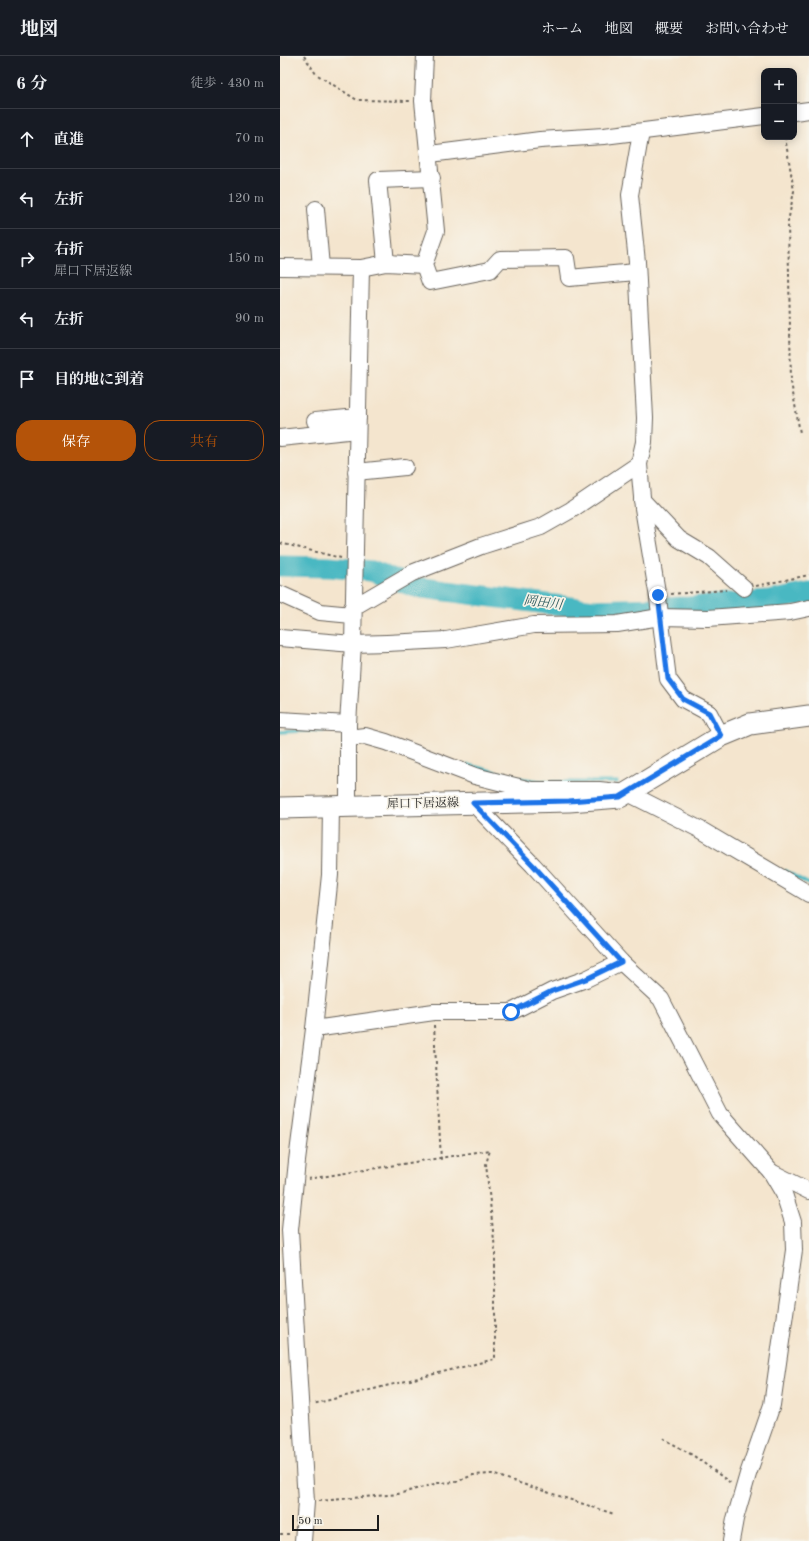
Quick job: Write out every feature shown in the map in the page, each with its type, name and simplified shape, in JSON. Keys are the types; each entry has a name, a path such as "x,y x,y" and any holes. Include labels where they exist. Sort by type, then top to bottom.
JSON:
{"main road":[{"name":"犀口下居返線","path":"280,808 569,801 620,797 721,736 750,724 809,716"}],"street":[{"path":"426,56 423,101 430,154 436,231 424,265 430,282 490,270 500,259 566,258 569,278 636,272"},
{"path":"797,112 809,110"},
{"path":"430,154 540,140 641,132 761,116"},
{"path":"641,132 630,195 645,418 644,442 639,464 642,500 658,598 668,679 683,699 709,713 721,736"},
{"path":"386,263 378,180 432,178"},
{"path":"316,209 321,267"},
{"path":"280,267 361,268 386,263 424,265"},
{"path":"303,1541 306,1502 290,1230 314,1029 330,875 340,806 348,731 353,644 352,612 361,268"},
{"path":"315,421 357,424"},
{"path":"280,438 357,424"},
{"path":"280,594 320,612 352,612 384,589 412,573 481,546 541,527 571,510 639,464"},
{"path":"356,472 405,467"},
{"path":"642,500 679,539 709,557 744,588"},
{"path":"280,638 353,644 446,640 534,625 617,624 660,617 708,618 790,612 809,608"},
{"path":"280,720 348,731 386,742 475,776 531,790 599,790 628,793 701,830 809,894"},
{"path":"473,803 533,865 621,962 661,999 720,1114 771,1172 784,1194 793,1222 794,1250 772,1405 742,1492 731,1541"},
{"path":"314,1029 434,1012 511,1012 552,991 586,979 621,962"},
{"path":"771,1172 809,1191"}],"path":[{"path":"304,56 316,74 356,100 423,101"},
{"path":"786,140 794,191 788,222 791,382 800,433"},
{"path":"280,543 354,561"},
{"path":"434,1012 441,1160"},
{"path":"295,1181 441,1160 490,1150 486,1164 495,1250 495,1359 301,1407"},
{"path":"663,1438 694,1456 742,1492"},
{"path":"306,1502 398,1494 438,1483 456,1482 473,1475 492,1474 614,1514"}],"waterway":[{"name":"岡田川","path":"280,566 329,567 371,571 415,587 594,610 689,607 769,601 809,593"},
{"path":"280,732 323,730"},
{"path":"468,765 524,779 549,782 617,782"},
{"path":"785,871 809,884"}],"route":[{"path":"511,1012 552,991 586,979 621,962 533,865 473,803 569,801 620,797 721,736 709,713 683,699 668,679 658,595"}]}
